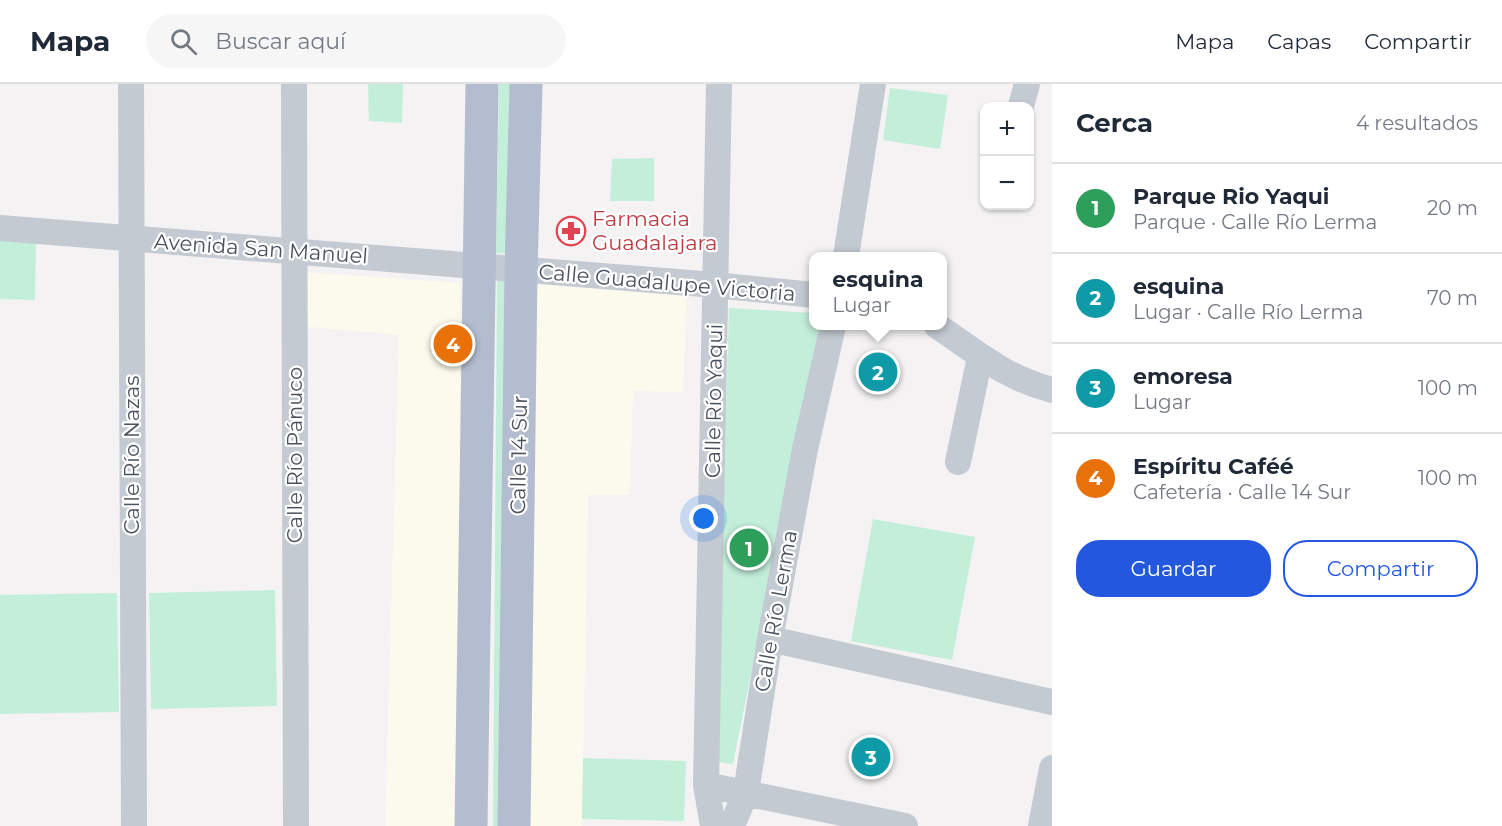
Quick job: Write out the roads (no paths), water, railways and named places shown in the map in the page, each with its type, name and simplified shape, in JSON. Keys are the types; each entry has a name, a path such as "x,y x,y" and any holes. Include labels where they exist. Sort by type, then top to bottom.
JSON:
{"main road":[{"name":"Calle 14 Sur","path":"471,826 482,84"},
{"name":"Calle 14 Sur","path":"514,826 521,271 526,84"}],"street":[{"name":"Calle Río Nazas","path":"131,84 134,826"},
{"name":"Calle Río Pánuco","path":"294,84 296,826"},
{"name":"Calle Río Yaqui","path":"713,826 706,785 719,84"},
{"path":"847,252 873,84"},
{"path":"1022,102 1027,84"},
{"name":"Avenida San Manuel","path":"0,228 521,271"},
{"name":"Calle Guadalupe Victoria","path":"521,271 715,285 809,295"},
{"name":"Calle Río Lerma","path":"732,826 746,792 770,639 805,449 832,330"},
{"path":"943,330 1005,373 1029,384 1052,390"},
{"path":"958,462 980,357"},
{"path":"770,639 1052,702"},
{"path":"1041,826 1052,768"},
{"path":"706,785 905,826"}],"place":[{"name":"Farmacia Guadalajara","path":"571,231"},
{"name":"Espíritu Caféé","path":"453,344"},
{"name":"esquina","path":"878,372"},
{"name":"Parque Rio Yaqui","path":"749,548"},
{"name":"emoresa","path":"871,757"}]}
